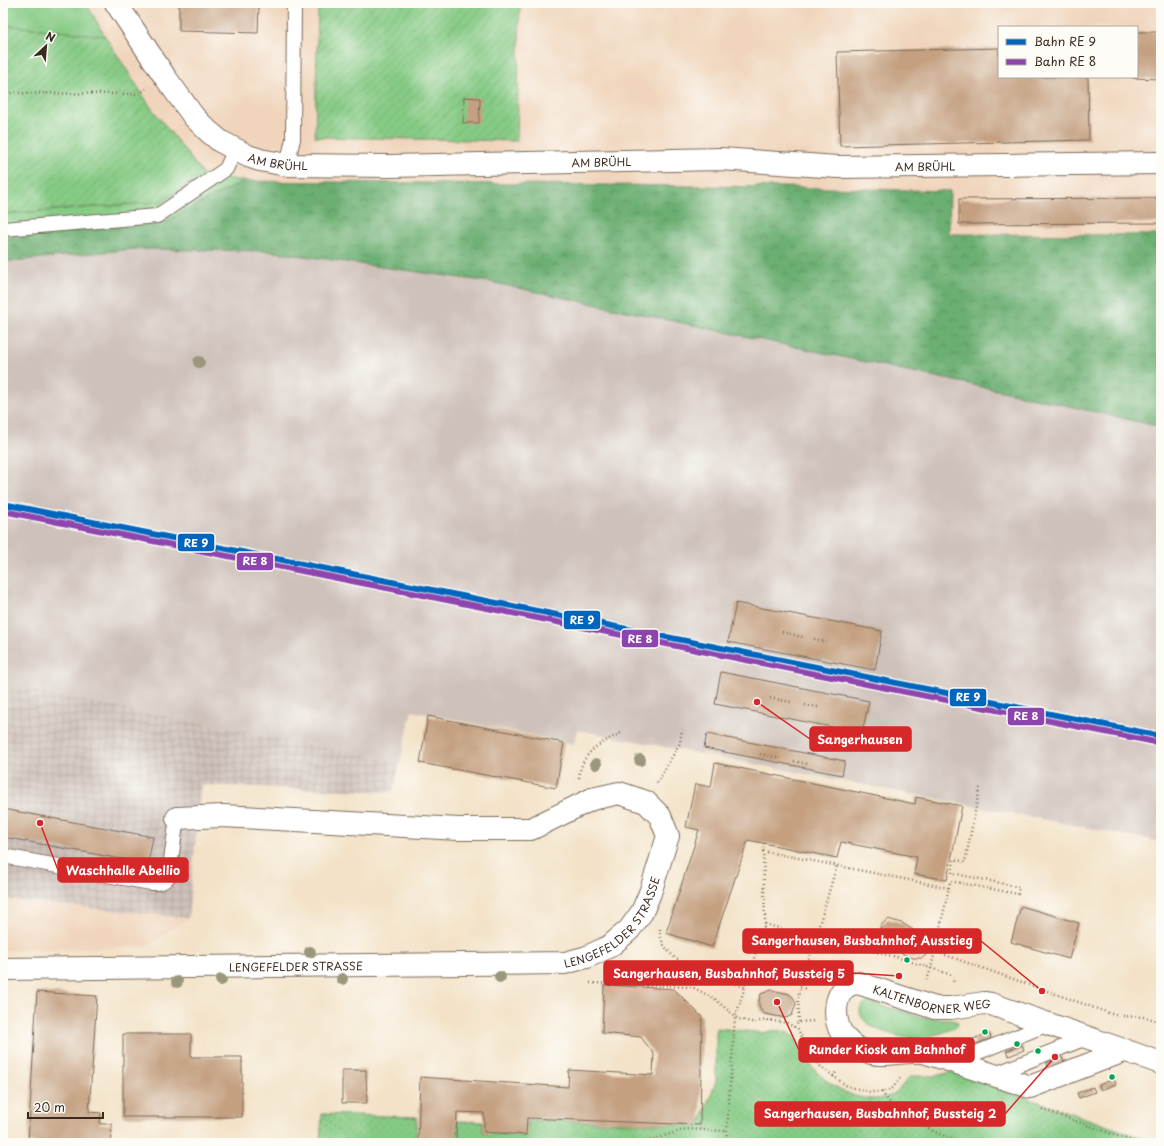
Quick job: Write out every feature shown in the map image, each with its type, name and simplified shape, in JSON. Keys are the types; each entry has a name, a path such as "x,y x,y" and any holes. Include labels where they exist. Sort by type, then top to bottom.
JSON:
{"street":[{"name":"AM BRÜHL","path":"116,3 165,77 194,117 208,131 220,141 235,150 260,160 288,165 390,166 721,160 838,167 1161,163"},
{"name":"LENGEFELDER STRASSE","path":"3,969 565,963 596,954 616,942 629,930 642,912 650,893 668,836 660,816 646,802 619,793 592,799 531,828 459,829 223,816 177,818"},
{"name":"KALTENBORNER WEG","path":"1124,1051 1030,1087 924,1052 873,1054 854,1046 847,1040 838,1026 837,1005 840,993 847,986 858,983 935,1008 951,1008 984,1003 1161,1063"}],"lane":[{"path":"288,165 293,139 294,3"},
{"path":"3,229 157,216 226,169 235,150"},
{"path":"3,856 151,883 161,883 168,878 169,874 177,818"},
{"path":"954,1062 1048,1024"},
{"path":"993,1075 1086,1038"}],"path":[{"path":"3,94 138,94 165,77"},
{"path":"782,632 803,637"},
{"path":"814,639 826,642"},
{"path":"770,698 790,702"},
{"path":"805,705 818,707"},
{"path":"658,782 680,744 682,729"},
{"path":"579,780 584,761 591,750 623,732"},
{"path":"760,754 780,758"},
{"path":"794,761 806,764"},
{"path":"926,982 931,968 950,881 1018,894 1019,887 952,873 954,859 965,862 980,788"},
{"path":"726,1143 735,1018 765,924 764,844"},
{"path":"763,851 949,888"},
{"path":"794,1027 799,1022 798,996 800,988 837,865"},
{"path":"824,909 828,910"},
{"path":"765,924 814,939 893,956 952,975"},
{"path":"934,951 1117,1016 1145,1017 1161,1022"},
{"path":"588,983 692,987 714,999 735,1018 752,1022 766,1020 787,1023 800,1032 814,1060 833,1077 858,1090 882,1092 891,1105 901,1113 959,1143"},
{"path":"800,988 807,989"},
{"path":"833,1077 836,1072"},
{"path":"1036,1107 1137,1143"},
{"path":"642,1143 686,1129 727,1131"}],"shaded area":[{"path":"86,3 1161,3 1161,235 948,234 949,191 785,187 243,181 203,174 150,106 105,36"},
{"path":"134,249 267,251 490,282 1016,394 1161,427 1161,842 577,730 574,744 412,711 400,762 3,684 3,262"},
{"path":"3,684 400,762 393,792 201,785 188,918 3,899"},
{"path":"3,899 188,918 148,946 3,951"}],"green space":[{"path":"3,3 86,3 105,36 3,25"},
{"path":"318,3 520,3 517,141 315,137"},
{"path":"3,25 105,36 150,106 203,174 160,202 3,214"},
{"path":"203,174 243,181 162,223 3,238 3,214 160,202"},
{"path":"243,181 785,187 950,191 949,234 1161,235 1161,427 1016,394 490,282 267,251 134,249 3,262 3,238 162,223"},
{"path":"869,1002 926,1018 952,1019 958,1022 957,1026 945,1032 931,1036 898,1036 884,1032 865,1022 860,1010 865,1003"},
{"path":"716,1028 764,1033 771,1031 787,1032 797,1041 806,1059 815,1070 834,1086 857,1097 880,1099 894,1094 911,1076 935,1076 952,1072 1157,1143 457,1143 458,1121 483,1122 483,1133 527,1136 528,1120 699,1125 716,1081"},
{"path":"322,1114 417,1117 416,1143 320,1143"}],"building":[{"path":"179,3 259,3 258,33 179,31"},
{"path":"1138,32 1161,32 1161,79 1133,78 1138,78"},
{"path":"998,48 998,78 1088,78 1089,140 840,146 837,52"},
{"path":"464,97 480,98 479,123 463,123"},
{"path":"1161,198 1161,223 959,224 959,199"},
{"path":"736,603 882,631 875,670 728,642"},
{"path":"721,672 869,701 862,733 715,704"},
{"path":"428,716 564,743 556,788 420,763"},
{"path":"707,734 845,761 842,775 704,748"},
{"path":"715,763 915,804 916,797 962,806 947,880 914,874 917,857 841,842 837,858 748,840 712,947 666,933 699,830 686,827 695,784 711,787"},
{"path":"3,809 153,837 148,864 3,837"},
{"path":"1021,906 1079,923 1069,959 1011,942"},
{"path":"888,919 902,923 918,933 927,947 926,955 922,958 913,958 901,953 889,944 880,930 881,925"},
{"path":"604,985 674,989 702,1017 700,1125 527,1118 526,1135 484,1132 484,1113 457,1112 456,1143 418,1143 420,1077 568,1087 569,1070 653,1075 654,1054 641,1037 602,1033"},
{"path":"771,990 789,994 793,997 796,1004 792,1015 786,1018 765,1014 762,1012 759,1006 761,994"},
{"path":"37,992 97,996 89,1112 101,1113 100,1124 112,1124 111,1143 28,1143"},
{"path":"989,1033 991,1038 975,1044 973,1039"},
{"path":"123,1034 191,1034 191,1057 242,1057 242,1117 123,1117"},
{"path":"1022,1045 1024,1050 1009,1056 1006,1051"},
{"path":"1062,1057 1064,1062 1048,1069 1047,1063"},
{"path":"342,1070 366,1070 367,1103 342,1103"},
{"path":"1114,1079 1116,1084 1101,1090 1099,1085"},
{"path":"1093,1087 1095,1092 1079,1098 1077,1093"}],"transit line":[{"path":"3,504 1161,736"},
{"path":"3,511 1160,743"}],"place":[{"name":"Sangerhausen","path":"757,702"},
{"name":"Waschhalle Abellio","path":"40,823"},
{"name":"Sangerhausen, Busbahnhof, Bussteig 5","path":"899,976"},
{"name":"Sangerhausen, Busbahnhof, Ausstieg","path":"1042,991"},
{"name":"Runder Kiosk am Bahnhof","path":"777,1002"},
{"name":"Sangerhausen, Busbahnhof, Bussteig 2","path":"1055,1057"}]}
